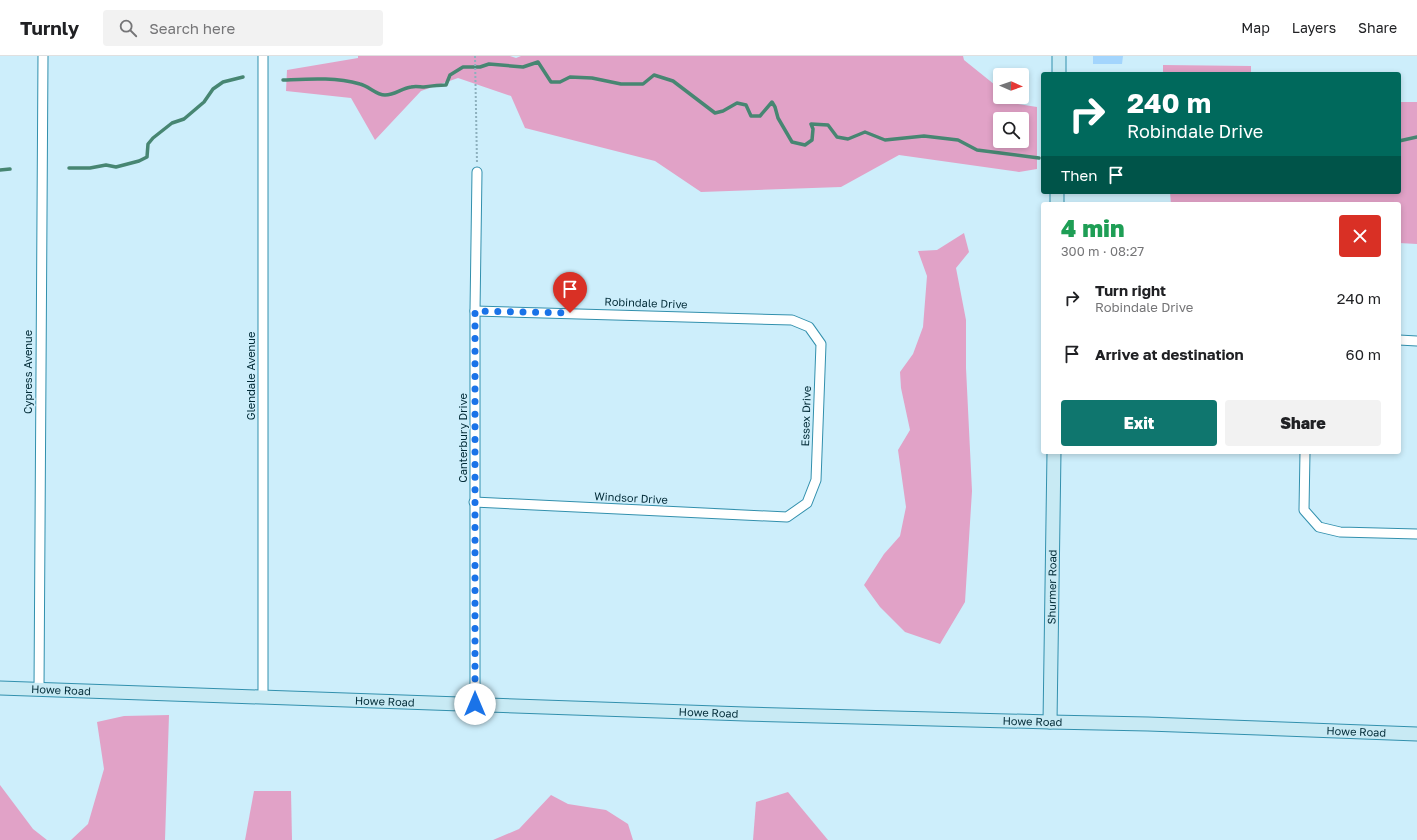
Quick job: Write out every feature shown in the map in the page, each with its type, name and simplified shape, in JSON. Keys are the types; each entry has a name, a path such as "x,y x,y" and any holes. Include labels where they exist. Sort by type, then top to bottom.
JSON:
{"street":[{"name":"Cypress Avenue","path":"39,689 43,56"},
{"name":"Glendale Avenue","path":"263,56 263,697"},
{"path":"1059,72 1060,56"},
{"name":"Canterbury Drive","path":"475,704 474,502 477,172"},
{"name":"Robindale Drive","path":"475,311 792,320"},
{"name":"Essex Drive","path":"787,518 807,503 816,480 821,344 809,327 792,320"},
{"path":"1401,340 1417,341"},
{"name":"Shurmer Road","path":"1050,722 1054,454"},
{"path":"1306,454 1304,510 1319,527 1340,532 1417,534"},
{"name":"Windsor Drive","path":"474,502 787,518"},
{"name":"Howe Road","path":"0,688 745,714 1148,724 1417,734"}],"path":[{"path":"475,56 477,172"}],"shaded area":[{"path":"358,56 510,56 516,58 521,56 963,56 964,60 993,83 993,104 1018,104 1037,107 1037,169 1019,172 899,155 841,187 701,192 655,161 525,128 511,96 458,78 421,91 375,140 351,98 286,91 287,70 358,58"},
{"path":"1163,65 1251,66 1251,72 1163,72"},
{"path":"1401,102 1417,102 1417,244 1401,243 1401,202 1171,202 1170,194 1401,194"},
{"path":"964,233 969,252 956,268 966,320 966,368 972,491 965,602 940,644 905,632 880,607 864,585 884,554 900,536 906,507 898,450 910,430 901,388 900,372 913,354 923,327 927,276 918,251 937,250"},
{"path":"169,715 165,840 71,840 88,824 104,769 97,722 124,716"},
{"path":"0,785 33,829 47,840 0,840"},
{"path":"254,791 291,791 292,840 245,840"},
{"path":"788,792 828,840 753,840 756,802"},
{"path":"551,795 568,804 606,810 628,824 633,840 493,840 519,829"}],"building":[{"path":"1093,56 1123,56 1122,64 1093,64"}],"waterway":[{"path":"283,80 341,80 363,85 379,94 385,95 411,87 446,85 450,75 463,67 480,67 489,64 523,67 538,62 551,82 560,82 570,77 592,78 621,84 643,84 654,75 673,81 715,113 723,111 737,103 746,105 751,116 760,116 772,102 778,118 792,142 805,145 812,140 813,129 811,124 828,125 837,137 848,139 865,132 885,140 924,136 958,140 977,150 1039,158"},
{"path":"69,168 90,168 106,165 116,167 139,161 147,157 148,144 153,138 172,123 184,119 204,102 213,89 223,82 243,77"},
{"path":"1401,141 1417,137"},
{"path":"0,170 10,169"}],"route":[{"path":"475,704 475,311 570,313"}]}
